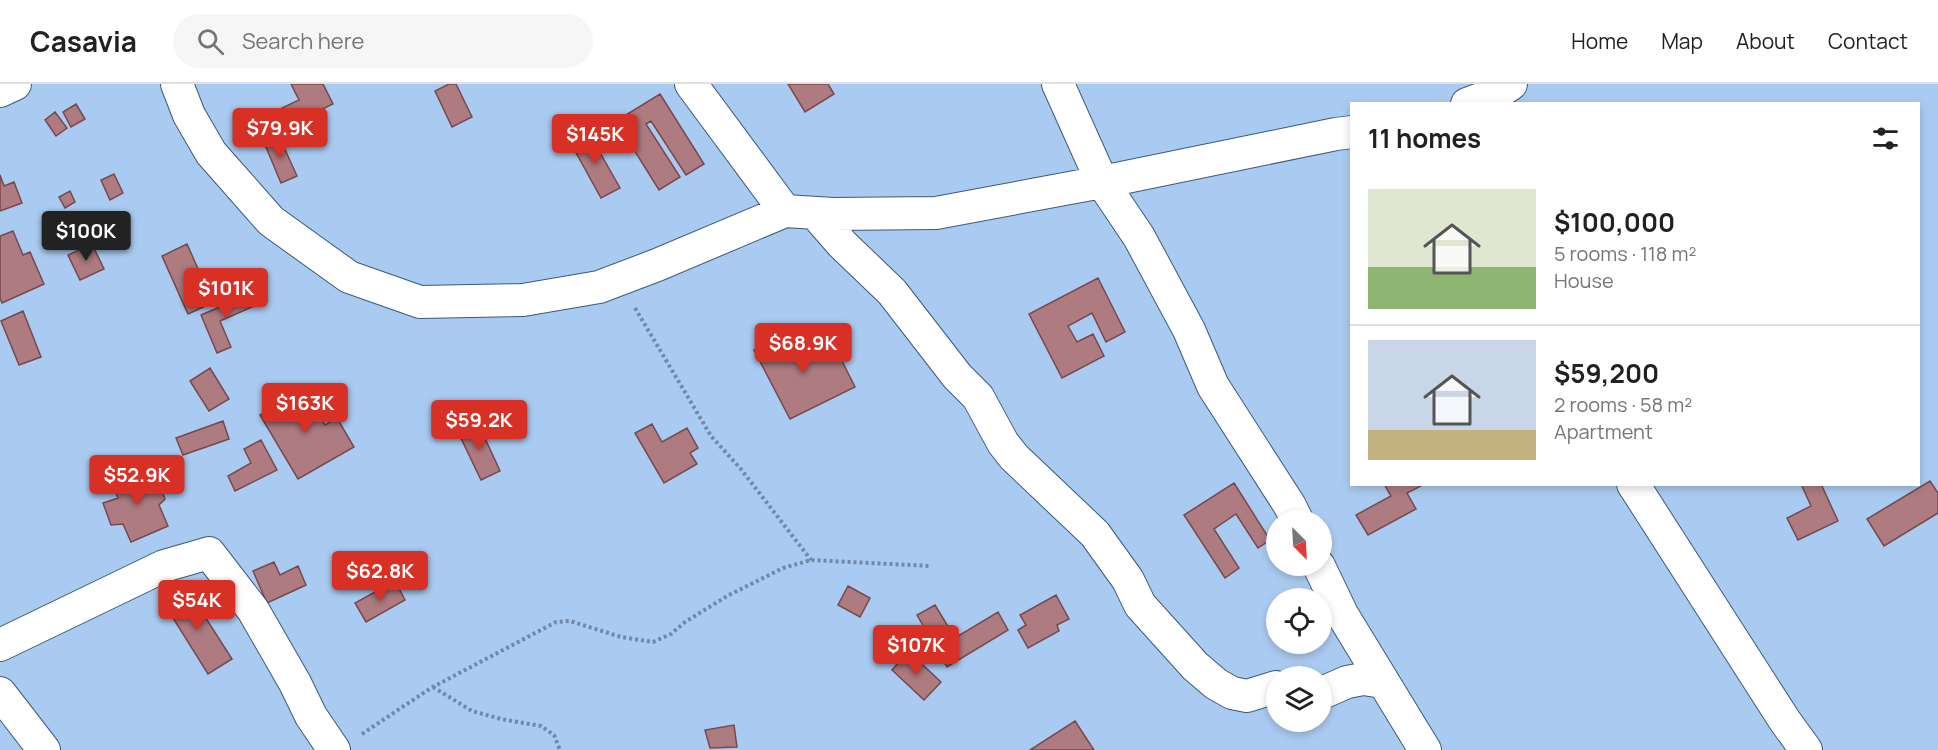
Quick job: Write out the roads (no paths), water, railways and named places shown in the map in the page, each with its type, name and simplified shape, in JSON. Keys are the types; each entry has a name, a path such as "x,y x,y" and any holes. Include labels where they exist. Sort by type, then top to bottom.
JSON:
{"street":[{"path":"0,90 15,84"},
{"path":"177,84 189,115 211,153 271,221 349,277 420,302 523,300 598,286 800,212 936,213 1350,132"},
{"path":"691,84 800,212 842,244 892,292 957,376 978,397 1003,443 1014,457 1095,534 1128,580 1140,604 1195,666 1216,684 1232,693 1247,696 1266,690"},
{"path":"1058,84 1102,182 1139,237 1189,330 1214,386 1292,510"},
{"path":"1472,102 1499,92 1510,84"},
{"path":"1634,486 1806,750"},
{"path":"0,645 164,566 209,553 253,610 295,683 310,716 346,744"},
{"path":"1323,576 1342,614 1425,750"},
{"path":"1332,689 1347,682 1363,679 1383,682"},
{"path":"0,693 44,750"}]}
